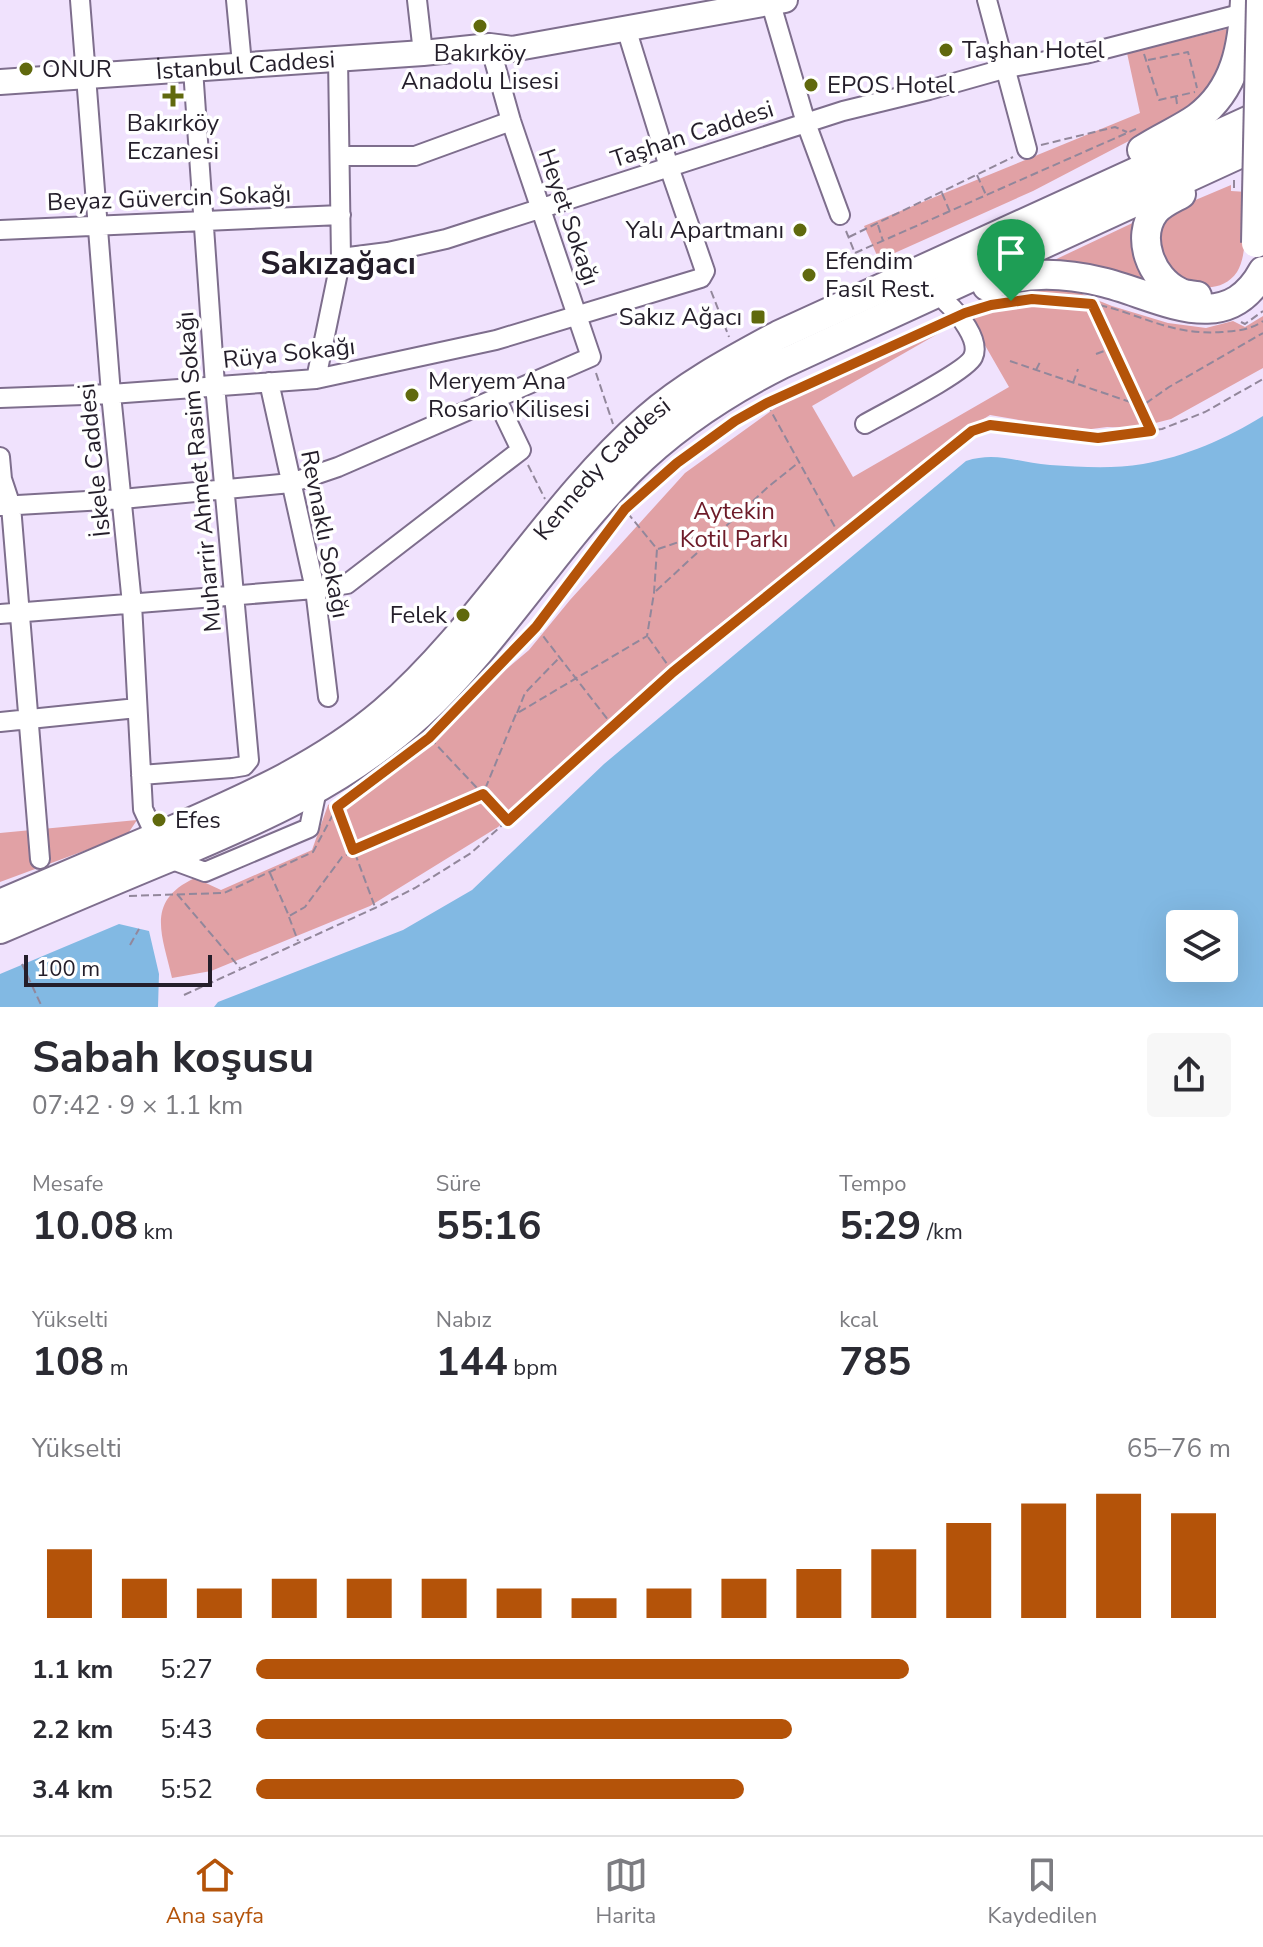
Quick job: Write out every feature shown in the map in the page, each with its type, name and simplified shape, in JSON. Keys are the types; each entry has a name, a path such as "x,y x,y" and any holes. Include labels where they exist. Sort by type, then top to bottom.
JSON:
{"highway":[{"path":"737,357 787,314 860,266 1136,136 1196,119 1220,98 1232,75 1252,51 1250,4"},
{"path":"1250,4 1256,243 1249,268 1236,285 1219,294 1199,297 1179,293 1163,281 1151,264 1146,247 1146,230 1154,212 1253,148"},
{"path":"1136,136 1161,144 1263,97"},
{"name":"Kennedy Caddesi","path":"0,929 161,848 291,775 382,713 451,645 607,457 706,374 779,335 1263,114"},
{"name":"Kennedy Caddesi","path":"0,904 161,848 327,798 445,690 611,491 672,433 710,405 746,382 1253,148"},
{"path":"846,335 953,309 991,284 1038,274 1103,282 1172,305 1209,309 1225,306 1245,294 1263,271"}],"main road":[{"name":"İstanbul Caddesi","path":"0,82 423,53 490,46 511,32 618,23 626,28 778,2"}],"street":[{"name":"İskele Caddesi","path":"80,0 111,394 132,604 143,809 161,848"},
{"path":"236,0 242,64"},
{"path":"417,0 423,53"},
{"path":"987,0 1027,149"},
{"path":"778,2 806,123 840,215"},
{"name":"Taşhan Caddesi","path":"341,258 388,252 446,239 843,111 1007,68 1085,54 1250,4"},
{"path":"626,28 669,167"},
{"name":"Heyet Sokağı","path":"490,46 511,121 591,357"},
{"path":"316,379 341,258 338,58"},
{"name":"Muharrir Ahmet Rasim Sokağı","path":"141,775 232,768 244,766 249,760 223,489 193,69"},
{"path":"340,156 415,156 511,121"},
{"name":"Rüya Sokağı","path":"0,398 111,394 316,379 496,340 701,278 705,271 669,167"},
{"name":"Beyaz Güvercin Sokağı","path":"0,230 341,215"},
{"path":"865,424 969,362 974,350 969,333 953,309"},
{"path":"6,506 291,483 338,467 591,357"},
{"name":"Revnaklı Sokağı","path":"269,382 315,589 328,697"},
{"path":"0,614 347,584 521,450 496,398"},
{"path":"0,457 20,612 40,859"},
{"path":"0,722 137,708"},
{"path":"0,890 108,848 161,848"}],"path":[{"path":"1188,52 1198,91 1176,97 1159,100 1148,60 1188,52"},
{"path":"1176,97 1178,106"},
{"path":"849,237 1027,149 1115,127 1136,136"},
{"path":"840,215 860,266 883,241 1136,136"},
{"path":"977,174 986,196"},
{"path":"942,191 950,212"},
{"path":"878,224 883,241"},
{"path":"713,295 737,357"},
{"path":"1001,303 1032,299 1092,304 1190,333 1239,331 1263,321"},
{"path":"1092,304 1151,431"},
{"path":"120,895 224,893 313,852 327,798 429,738 536,627 625,509 677,463 735,421 767,403 953,309 991,305"},
{"path":"1233,318 1245,324 1263,311"},
{"path":"1142,406 1263,333"},
{"path":"1096,354 1113,347"},
{"path":"591,357 606,403"},
{"path":"1036,371 1041,360"},
{"path":"1010,361 1142,406"},
{"path":"1123,367 1128,364"},
{"path":"1073,384 1078,369"},
{"path":"184,995 375,908 415,888 471,853 673,672 972,431 990,425 1098,438 1151,431 1205,412 1263,379"},
{"path":"1165,381 1169,387"},
{"path":"767,403 841,538"},
{"path":"521,450 538,489"},
{"path":"654,593 798,463"},
{"path":"625,509 657,549 647,636 673,672"},
{"path":"657,549 725,527"},
{"path":"536,627 613,726"},
{"path":"516,714 647,636"},
{"path":"289,916 305,907 342,857 353,850 483,794 525,693 560,657"},
{"path":"429,738 508,821"},
{"path":"327,798 353,850 375,908"},
{"path":"270,872 298,941"},
{"path":"176,893 240,968"},
{"path":"130,945 139,929"},
{"path":"22,964 42,1007"}],"green space":[{"path":"1227,29 1228,43 1221,71 1194,107 1033,191 879,260 864,226 1140,113 1127,53"},
{"path":"1231,185 1231,191 1247,192 1241,265 1230,280 1221,285 1202,287 1183,280 1164,262 1159,247 1159,225 1186,204"},
{"path":"1141,219 1137,264 1149,292 1048,263"},
{"name":"Aytekin Kotil Parkı","path":"1042,289 1077,292 1168,323 1206,328 1233,321 1245,327 1263,316 1263,368 1171,419 1136,428 1084,430 1025,424 1025,421 990,415 964,431 891,492 703,637 498,827 370,906 211,971 172,978 161,920 169,897 179,887 195,878 221,890 312,850 328,805 434,730 529,650 685,473 793,395 922,331 947,322 948,328 812,406 853,477 1009,387 967,314 1016,294"},
{"path":"137,820 127,835 0,882 0,833"}],"water":[{"path":"1263,416 1263,1007 214,1007 218,1002 403,930 472,890 604,764 966,461 998,457 1062,466 1132,466 1190,452"},
{"path":"119,924 149,931 159,974 158,1007 0,1007 0,974"}],"place":[{"name":"Bakırköy Anadolu Lisesi","path":"480,26"},
{"name":"Taşhan Hotel","path":"946,50"},
{"name":"ONUR","path":"26,69"},
{"name":"EPOS Hotel","path":"811,85"},
{"name":"Bakırköy Eczanesi","path":"173,96"},
{"name":"Yalı Apartmanı","path":"800,230"},
{"name":"Efendim Fasıl Rest.","path":"809,275"},
{"name":"Sakız Ağacı","path":"758,317"},
{"name":"Meryem Ana Rosario Kilisesi","path":"412,395"},
{"name":"Felek","path":"463,615"},
{"name":"Efes","path":"159,820"}],"district":[{"name":"Sakızağacı","path":"338,263"}],"route":[{"path":"1032,299 1092,304 1151,431 1098,438 990,425 972,431 673,672 508,821 483,794 353,850 337,807 429,738 536,627 625,509 677,463 735,421 767,403 965,313 1011,301 1032,299"}]}
